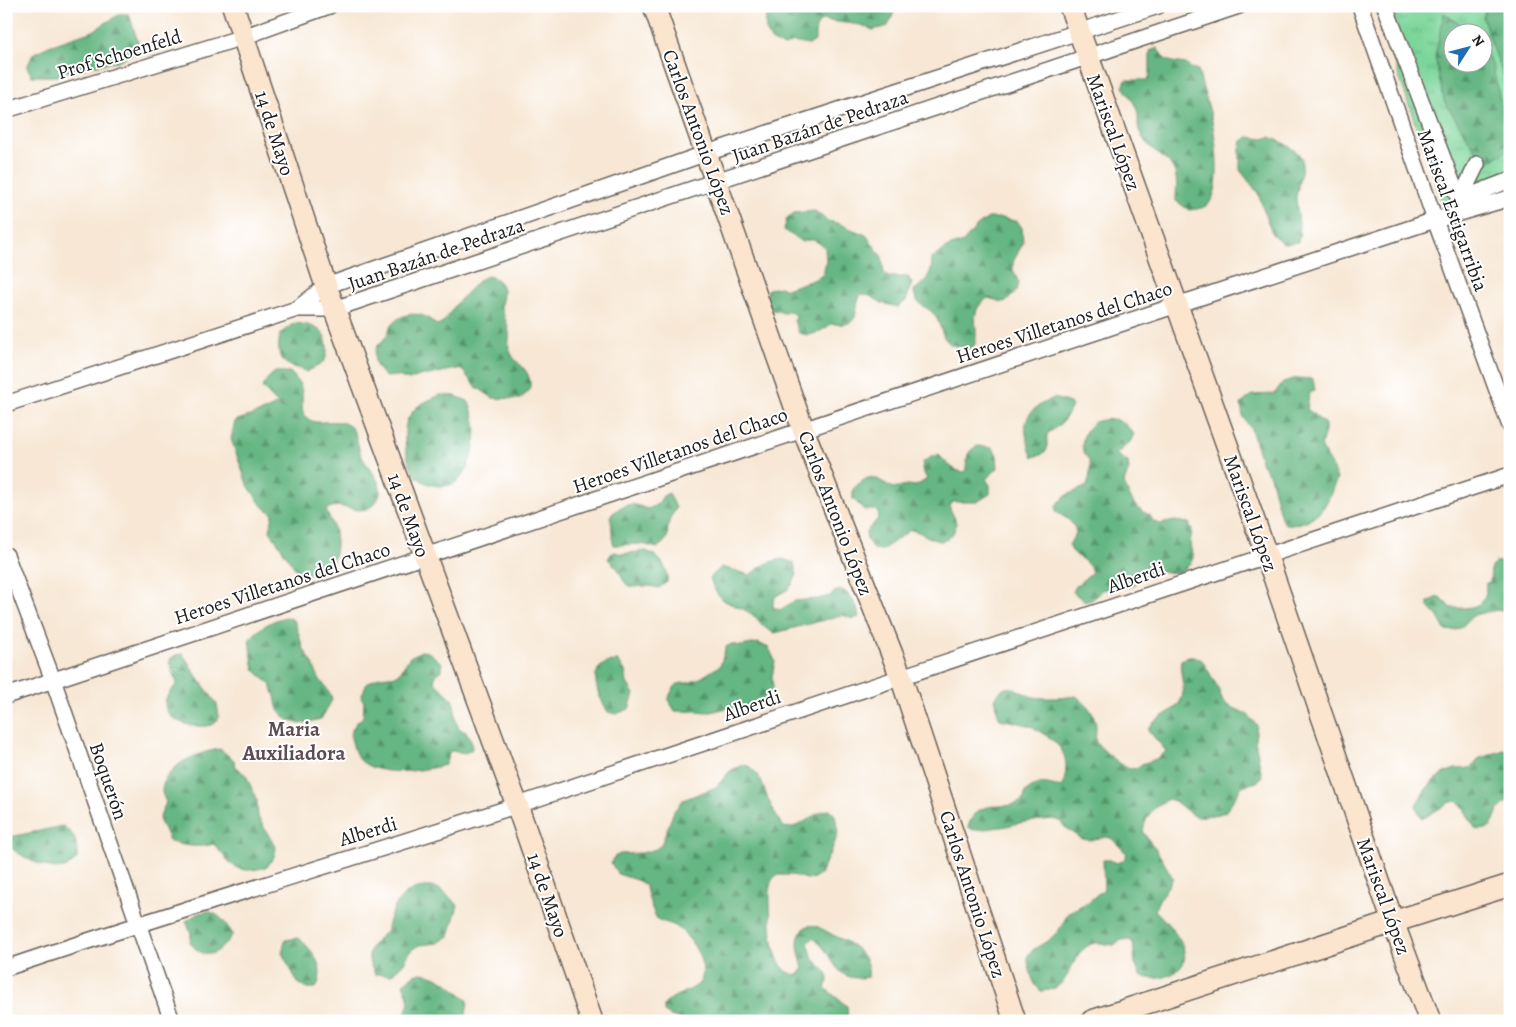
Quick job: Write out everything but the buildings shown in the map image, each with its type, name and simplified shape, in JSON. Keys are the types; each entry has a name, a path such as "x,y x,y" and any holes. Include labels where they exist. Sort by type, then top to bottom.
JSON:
{"main road":[{"name":"14 de Mayo","path":"233,6 334,309 517,805 592,1021"},
{"name":"Carlos Antonio López","path":"654,6 803,429 900,677 1015,1021"},
{"name":"Mariscal López","path":"1070,6 1266,554 1393,922 1430,1021"},
{"path":"1092,1021 1510,885"}],"street":[{"name":"Prof Schoenfeld","path":"6,110 243,36 329,6"},
{"path":"6,404 297,308 326,286 707,154 1158,6"},
{"name":"Juan Bazán de Pedraza","path":"297,308 334,309 1240,6"},
{"name":"Mariscal Estigarribia","path":"1360,6 1510,426"},
{"path":"1385,6 1459,200"},
{"path":"1435,220 1457,205 1477,164"},
{"path":"1459,200 1510,180"},
{"name":"Heroes Villetanos del Chaco","path":"6,696 1177,305 1435,220 1510,198"},
{"name":"Alberdi","path":"6,968 137,924 517,805 1266,554 1510,476"},
{"name":"Boquerón","path":"6,555 53,680 172,1021"}],"green space":[{"path":"766,6 897,6 888,26 873,30 861,25 822,20 815,32 815,41 809,45 792,42 785,46 771,40 768,36 766,31"},
{"path":"1375,6 1510,6 1510,185 1444,207"},
{"path":"1486,6 1501,6 1510,10 1510,95 1494,49 1494,22 1484,22 1483,18"},
{"path":"1444,13 1457,22 1444,22 1444,72 1494,72 1509,149 1485,165 1444,101 1435,57"},
{"path":"120,14 129,14 138,42 136,52 118,61 69,71 58,76 32,76 27,67 33,54 49,46 93,31"},
{"path":"1157,48 1165,59 1186,64 1198,70 1210,112 1216,144 1217,179 1212,199 1201,208 1189,210 1176,201 1174,170 1167,160 1151,148 1142,137 1138,128 1136,107 1123,87 1126,80 1148,80 1150,74 1150,51"},
{"path":"1248,137 1263,139 1270,137 1284,143 1298,153 1302,159 1296,197 1300,234 1298,242 1284,244 1272,234 1258,193 1240,170 1240,148 1242,141"},
{"path":"815,211 828,221 866,235 882,257 884,273 888,277 908,277 912,283 906,301 898,307 882,303 870,296 861,294 855,318 852,321 831,324 820,331 807,335 799,333 794,321 797,316 790,312 784,313 769,309 766,299 768,289 780,287 786,289 823,275 826,261 825,248 815,240 802,242 784,230 787,218 794,213"},
{"path":"988,218 1003,218 1018,222 1022,228 1023,243 1013,262 1013,270 1019,283 1017,291 1007,301 1002,302 988,298 981,303 976,314 976,339 974,346 967,349 952,345 946,340 936,317 917,300 914,290 928,277 932,264 931,259 948,247 963,242 977,226"},
{"path":"488,276 501,284 503,296 501,306 508,329 511,354 525,370 530,382 530,390 520,399 493,398 475,386 462,370 455,369 422,375 409,380 397,376 386,377 380,371 374,356 375,351 392,324 404,316 414,314 428,318 437,325 442,324 457,303 480,279"},
{"path":"294,323 318,329 322,332 327,343 327,354 324,361 306,372 286,363 279,353 280,334"},
{"path":"275,372 290,372 296,379 301,389 304,414 312,421 341,422 353,430 360,453 379,484 379,496 376,502 364,510 338,506 326,510 334,528 336,548 330,565 319,571 304,573 296,570 270,531 273,514 262,506 247,484 231,439 235,421 278,404 262,387"},
{"path":"1297,378 1313,379 1315,390 1309,394 1307,409 1325,424 1321,446 1332,465 1337,479 1320,512 1306,521 1285,524 1281,518 1270,476 1262,464 1251,429 1243,417 1241,404 1252,395 1274,394 1283,382"},
{"path":"440,395 455,396 468,401 474,416 476,430 473,452 468,467 459,480 446,486 429,484 415,475 409,464 405,440 407,420 414,410 423,403"},
{"path":"1054,398 1070,403 1072,406 1062,422 1047,434 1047,450 1041,455 1033,457 1029,448 1026,431 1028,418 1040,405"},
{"path":"1114,419 1125,424 1134,434 1130,442 1116,454 1128,462 1129,469 1124,483 1131,498 1140,510 1150,515 1153,521 1160,524 1175,521 1189,523 1192,530 1190,544 1193,558 1190,564 1179,573 1164,572 1142,578 1132,587 1103,590 1092,600 1085,602 1073,592 1076,586 1092,572 1090,567 1071,549 1069,545 1076,533 1075,529 1069,520 1056,512 1056,505 1067,495 1087,486 1090,463 1082,446 1085,432 1098,421"},
{"path":"978,446 993,448 997,455 998,468 986,479 990,485 990,494 977,502 953,502 949,505 955,518 956,526 949,538 940,541 910,530 882,550 873,549 867,540 866,531 877,520 879,514 875,510 864,510 853,499 853,489 859,483 873,478 893,488 907,485 916,486 927,479 922,469 923,462 939,455 954,469 965,472 968,454 973,448"},
{"path":"669,493 676,508 668,524 667,538 662,544 657,548 642,544 614,545 610,516 613,513 629,504 648,509 658,504 663,496"},
{"path":"645,551 655,555 665,567 667,582 659,588 649,586 631,587 624,582 617,568 608,559 615,552 622,554"},
{"path":"783,559 794,563 797,575 791,586 775,598 773,607 780,610 794,601 817,599 843,590 854,602 859,617 853,619 843,615 775,633 765,628 750,613 722,599 714,589 710,578 721,567 750,575 765,564"},
{"path":"1496,562 1504,562 1510,566 1510,609 1478,614 1457,630 1445,630 1438,617 1428,606 1428,602 1440,597 1451,608 1470,607 1479,604 1483,601 1486,594 1486,583 1490,582 1491,567"},
{"path":"286,617 295,622 303,648 313,664 318,677 330,693 332,700 321,719 300,724 288,720 277,707 271,686 254,669 249,640 265,626 275,620"},
{"path":"758,643 769,648 775,661 772,677 773,688 764,699 744,707 727,708 711,712 675,711 668,699 677,685 699,679 720,666 726,647 731,644 741,646"},
{"path":"421,651 428,652 442,663 442,670 436,675 434,681 452,699 458,727 466,732 471,740 472,749 463,753 450,751 445,765 412,771 388,771 367,765 357,756 350,734 356,723 363,717 364,702 361,697 367,683 379,677 398,675 410,657"},
{"path":"183,654 217,704 219,717 215,723 201,726 192,725 183,723 168,714 165,707 166,699 177,683 170,659 176,655"},
{"path":"1188,657 1202,660 1227,705 1247,714 1257,725 1255,740 1262,777 1257,782 1242,786 1226,811 1219,814 1198,817 1192,815 1175,801 1168,799 1154,808 1148,816 1143,832 1173,878 1160,898 1155,910 1175,932 1180,941 1185,958 1182,966 1166,977 1149,978 1140,976 1135,963 1133,942 1121,940 1114,945 1094,943 1079,954 1066,978 1060,984 1052,989 1041,991 1033,980 1027,957 1031,951 1049,940 1059,930 1069,912 1088,902 1104,889 1103,860 1117,863 1124,860 1127,854 1111,838 1082,839 1060,821 1053,819 974,830 968,827 973,817 986,807 1017,803 1024,799 1025,792 1036,785 1047,784 1062,787 1065,778 1066,763 1057,744 1031,726 1000,719 995,704 996,697 1005,688 1017,690 1033,697 1055,698 1076,696 1087,705 1096,722 1096,743 1121,764 1126,767 1136,768 1158,758 1166,751 1148,730 1154,722 1180,702 1183,686 1180,665 1181,660"},
{"path":"618,661 625,671 627,683 634,694 629,709 616,714 608,712 597,688 596,680 600,667 607,663"},
{"path":"220,749 234,760 235,767 246,775 257,801 258,817 276,848 274,857 267,867 248,870 236,867 214,844 192,846 170,842 159,819 166,802 162,791 164,782 169,774 184,761 202,753"},
{"path":"1504,750 1510,752 1509,800 1498,810 1492,825 1486,829 1479,830 1475,828 1464,809 1456,801 1448,803 1422,818 1416,805 1433,781 1444,773 1455,769 1470,768 1480,758"},
{"path":"744,764 754,770 760,778 771,806 783,827 801,824 824,811 830,810 835,815 838,833 820,874 814,878 807,879 792,875 777,875 772,879 770,885 771,923 777,958 782,967 789,973 799,975 803,969 798,942 800,934 807,926 816,926 840,938 853,946 863,956 868,969 868,977 856,978 847,976 841,972 813,938 808,943 813,958 828,974 825,988 847,1006 848,1021 686,1021 664,1012 664,1005 668,1001 693,988 700,982 703,968 701,960 698,952 683,932 673,925 657,919 645,885 618,874 611,863 614,857 620,854 642,853 656,849 661,845 674,811 683,800 716,787 730,771"},
{"path":"63,826 74,837 77,853 77,859 64,868 41,865 17,852 6,843 10,837"},
{"path":"430,887 440,889 458,905 449,936 438,943 419,945 411,950 404,963 391,975 375,974 369,961 371,947 386,932 389,919 398,901 414,889"},
{"path":"206,911 219,916 233,934 218,950 208,954 202,953 190,943 191,934 186,921"},
{"path":"298,938 309,948 317,960 320,974 316,988 307,988 298,983 282,953 285,940"},
{"path":"421,973 440,979 468,1000 466,1016 463,1021 399,1021 408,1007 408,999 403,984 414,975"}],"district":[{"name":"Maria Auxiliadora","path":"294,741"}]}
